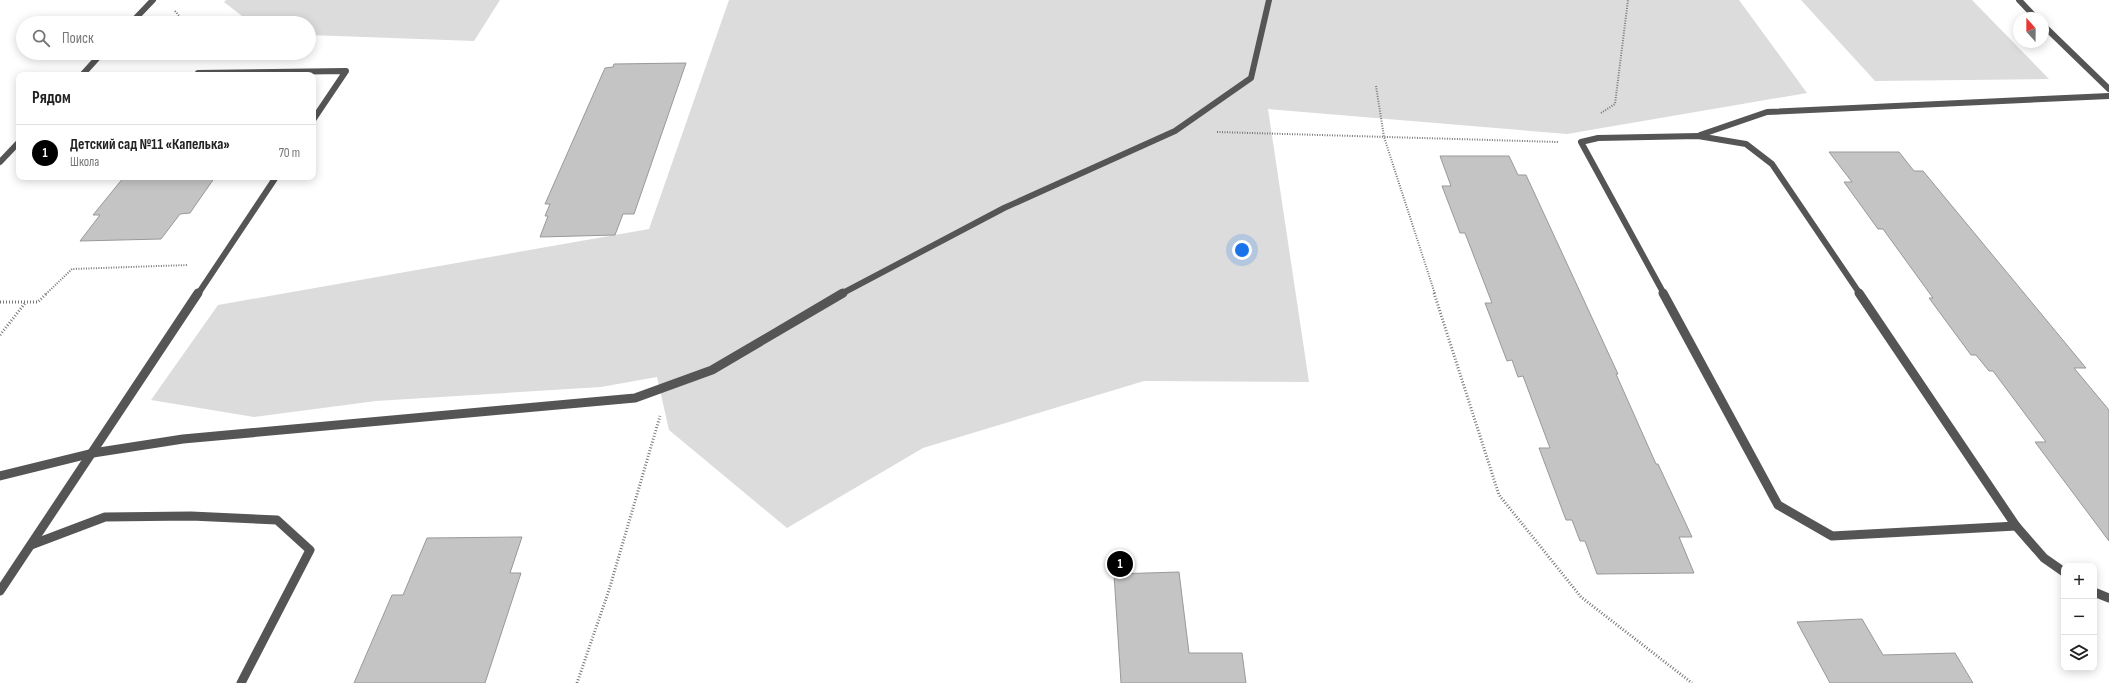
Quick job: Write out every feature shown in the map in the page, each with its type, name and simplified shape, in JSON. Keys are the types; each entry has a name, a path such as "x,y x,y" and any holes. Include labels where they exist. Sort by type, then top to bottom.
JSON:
{"street":[{"path":"138,16 153,0"},
{"path":"0,476 93,453 184,439 635,398 712,370 868,279 1004,208 1175,131 1251,78 1269,0"},
{"path":"2019,0 2030,12"},
{"path":"2049,31 2109,89"},
{"path":"85,72 96,60"},
{"path":"272,72 346,71 316,116"},
{"path":"1698,136 1767,112 2109,96"},
{"path":"2016,526 1832,536 1778,505 1581,142 1598,138 1698,136 1746,144 1772,164 2016,526 2044,558 2061,570"},
{"path":"0,162 16,145"},
{"path":"0,591 274,180"},
{"path":"31,545 105,517 191,516 277,520 310,550 242,683"},
{"path":"2097,593 2109,598"}],"path":[{"path":"1597,115 1615,104 1628,0"},
{"path":"1376,86 1384,137 1499,495 1581,597 1692,683"},
{"path":"1175,131 1581,142"},
{"path":"1554,142 1560,138"},
{"path":"0,302 38,302 72,269 219,263"},
{"path":"0,335 26,302"},
{"path":"577,683 609,590 670,385"}],"shaded area":[{"path":"226,0 500,0 474,41 316,35 316,16 242,16 224,2"},
{"path":"729,0 1739,0 1807,93 1567,134 1268,109 1309,382 1144,381 923,448 787,528 669,430 657,377 601,387 376,401 254,417 151,400 218,305 649,229"},
{"path":"1801,0 1972,0 2013,42 2013,48 2019,48 2049,79 1875,81"}],"building":[{"path":"686,63 634,214 623,214 615,235 540,237 548,216 545,216 550,204 545,204 605,68 613,67 614,64"},
{"path":"1829,152 1899,152 1914,171 1923,171 2086,368 2074,368 2109,410 2109,541 2035,442 2046,442 1993,371 1989,371 1976,355 1971,355 1929,298 1933,298 1883,229 1878,229 1844,182 1852,182"},
{"path":"1440,156 1509,156 1518,175 1526,175 1618,374 1616,374 1656,464 1658,464 1692,537 1679,537 1694,573 1597,574 1585,541 1580,541 1572,520 1566,520 1539,448 1550,448 1523,376 1518,377 1512,360 1507,361 1485,303 1492,303 1465,233 1460,233 1442,186 1451,186"},
{"path":"122,180 213,180 190,213 180,214 161,239 80,241 100,215 93,215"},
{"path":"522,537 510,573 521,573 485,683 354,683 392,595 403,595 427,538"},
{"path":"1179,572 1189,653 1242,653 1246,683 1121,683 1114,574"},
{"path":"1862,619 1883,655 1955,653 1973,683 1830,683 1797,622"}],"place":[{"name":"Детский сад №11 «Капелька»","path":"1120,564"}]}
